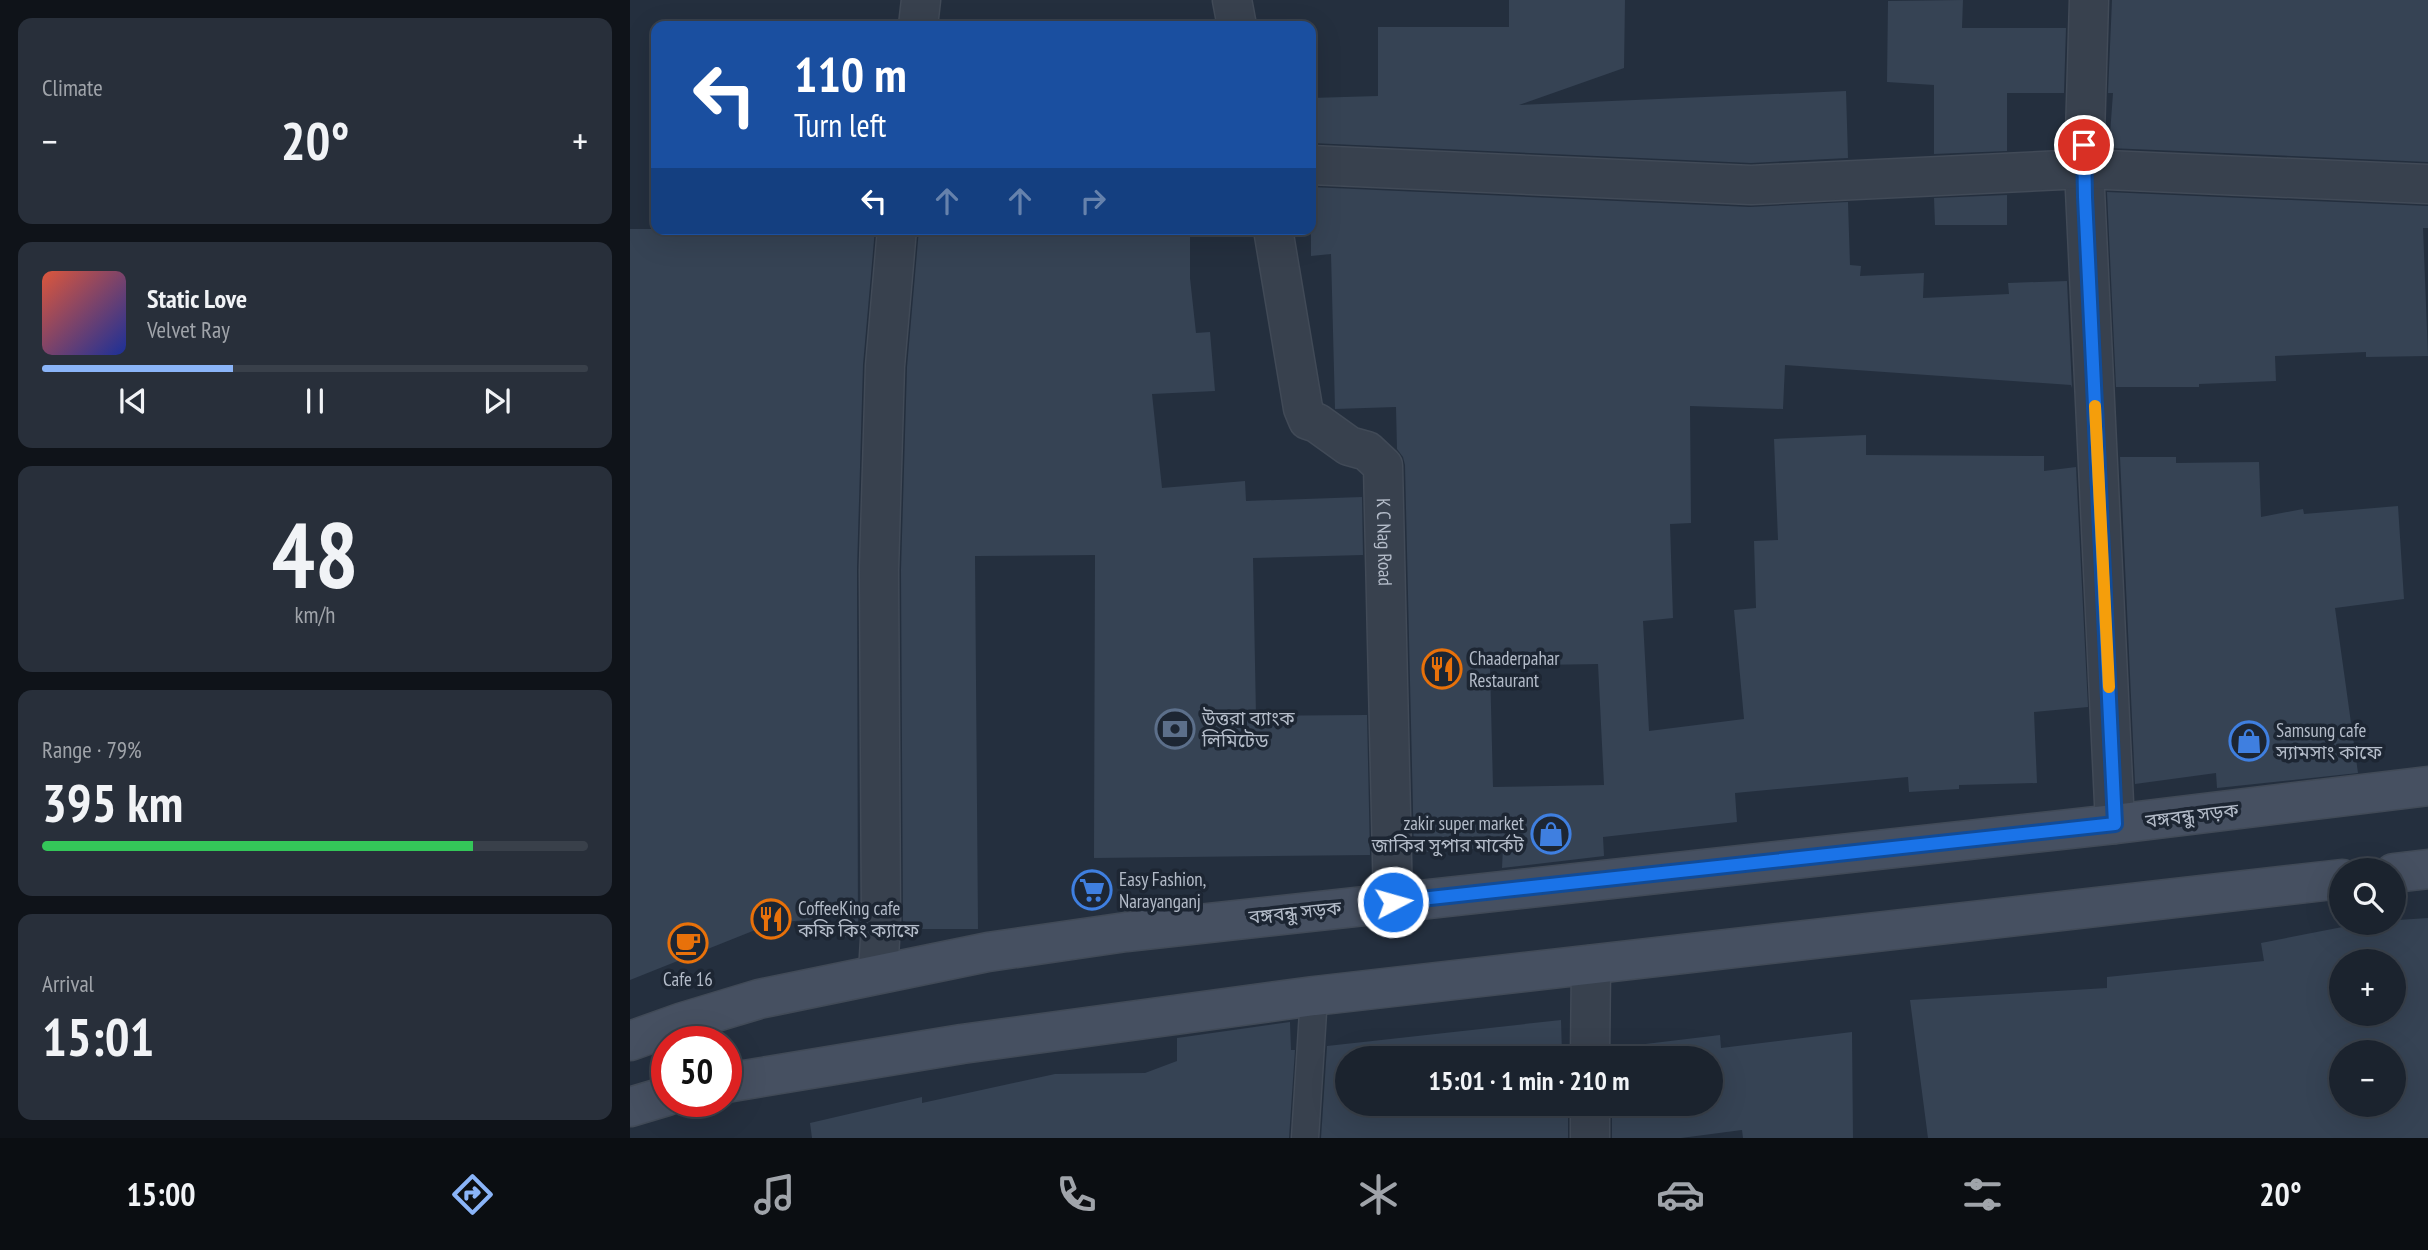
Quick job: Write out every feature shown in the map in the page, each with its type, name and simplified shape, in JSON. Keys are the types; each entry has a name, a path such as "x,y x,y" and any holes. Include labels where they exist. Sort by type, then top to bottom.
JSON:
{"main road":[{"name":"বঙ্গবন্ধু সড়ক","path":"630,1041 759,999 988,952 1126,932 2115,824 2428,786"},
{"path":"2406,872 2428,869"},
{"path":"742,1080 962,1044 1314,996 2329,880"},
{"path":"630,1107 651,1101"}],"street":[{"path":"919,21 921,0"},
{"path":"1232,0 1236,21"},
{"path":"2089,0 2084,169 2115,824"},
{"path":"1316,165 1751,185 2084,169 2428,184"},
{"path":"878,974 881,923 879,570 885,366 896,235"},
{"name":"K C Nag Road","path":"1273,235 1303,408 1308,420 1317,423 1349,446 1367,451 1383,466 1393,902"},
{"path":"1590,1046 1591,965"},
{"path":"1590,1116 1590,1138"}],"lane":[{"path":"1305,1138 1314,996"}],"building":[{"path":"1509,0 1625,0 1624,68 1519,105 1846,91 1848,158 1751,163 1316,143 1316,98 1378,96 1378,27 1509,27"},
{"path":"1963,0 1962,28 2066,28 2064,93 2007,93 2007,151 1934,154 1934,85 1887,82 1888,1"},
{"path":"2112,0 2428,0 2428,162 2109,148 2113,93 2108,93"},
{"path":"1316,187 1750,207 1848,202 1850,265 1861,266 1860,276 1924,273 1923,298 2009,294 2008,283 2067,281 2072,388 2071,385 1785,365 1783,409 1690,406 1691,523 1670,524 1673,618 1643,621 1649,731 1744,719 1734,610 1756,608 1754,541 1778,540 1774,439 1866,435 1866,455 2044,456 2044,471 2076,467 2088,707 2034,712 2037,783 1959,785 1959,789 1909,792 1908,777 1735,793 1737,822 1603,837 1604,856 1502,868 1503,847 1414,853 1405,465 1397,449 1396,407 1335,409 1331,254 1311,256 1311,235 1316,235","holes":["1598,664 1604,785 1493,787 1490,666"]},
{"path":"2107,192 2428,206 2428,228 2423,228 2428,356 2366,357 2366,352 2275,356 2276,381 2199,384 2199,387 2116,387"},
{"path":"2007,195 2007,225 1935,225 1934,198"},
{"path":"630,229 651,229 651,235 874,235 863,365 857,569 858,935 838,938 839,917 773,923 630,980"},
{"path":"918,235 1190,235 1190,278 1196,333 1210,332 1215,391 1152,394 1162,488 1245,481 1246,501 1362,497 1363,555 1253,558 1256,716 1367,715 1370,855 1094,858 1095,555 975,556 978,929 903,929 901,570 907,367"},
{"path":"2120,457 2176,457 2176,463 2259,462 2261,517 2303,509 2304,514 2398,506 2404,599 2335,608 2358,773 2217,788 2216,773 2135,784"},
{"path":"2428,918 2428,1138 1928,1138 1910,1000 2107,988 2107,977 2264,961 2261,943 2329,930 2329,935 2406,935 2406,919"},
{"path":"1561,1020 1562,1046 1335,1046 1335,1116 1568,1116 1568,1138 1321,1138 1327,1046"},
{"path":"1290,1022 1291,1050 1295,1050 1289,1138 812,1138 810,1123 922,1097 922,1103 1055,1074 1145,1073 1177,1061 1177,1038"},
{"path":"1852,1032 1853,1138 1743,1138 1742,1130 1681,1138 1612,1138 1612,1116 1723,1116 1723,1048"},
{"path":"1720,1035 1721,1046 1629,1046"}],"slow traffic":[{"path":"2095,406 2109,687"}],"place":[{"name":"Chaaderpahar Restaurant","path":"1442,669"},
{"name":"উত্তরা ব্যাংক লিমিটেড","path":"1175,729"},
{"name":"Samsung cafe স্যামসাং কাফে","path":"2249,741"},
{"name":"zakir super market জাকির সুপার মার্কেট","path":"1551,834"},
{"name":"Easy Fashion, Narayanganj","path":"1092,890"},
{"name":"CoffeeKing cafe কফি কিং ক্যাফে","path":"771,919"},
{"name":"Cafe 16","path":"688,943"}],"route":[{"path":"1393,902 2115,824 2084,145"}]}
